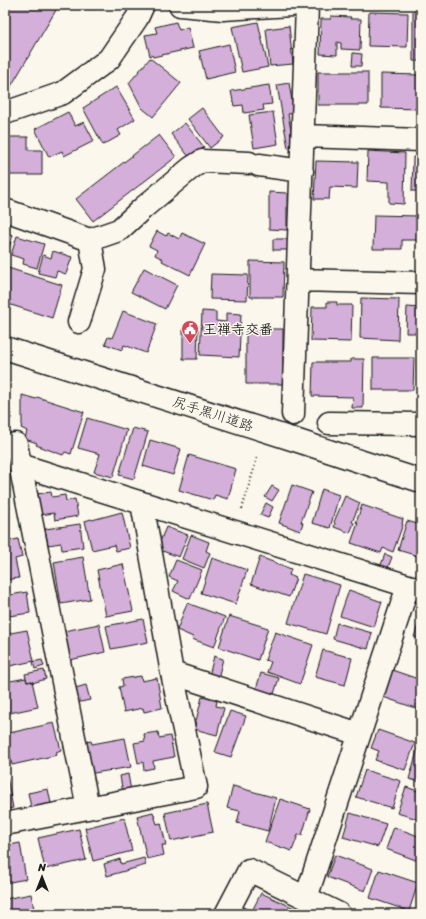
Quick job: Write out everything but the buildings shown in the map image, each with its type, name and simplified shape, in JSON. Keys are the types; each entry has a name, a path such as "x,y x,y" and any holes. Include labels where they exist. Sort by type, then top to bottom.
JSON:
{"street":[{"path":"5,113 63,93 109,59 137,18 142,5"},
{"path":"180,5 223,9 292,5"},
{"path":"293,414 307,5"},
{"path":"302,136 421,140"},
{"path":"5,210 90,240 119,230 143,208 202,160 254,164 302,171"},
{"path":"79,322 95,269 90,240"},
{"path":"298,280 421,283"},
{"name":"尻手黒川道路","path":"5,348 288,437 421,481"},
{"path":"329,423 421,424"},
{"path":"13,452 142,503 414,588 359,734 306,898"},
{"path":"13,452 88,808"},
{"path":"5,824 196,787 172,673 142,503"},
{"path":"172,673 359,734"},
{"path":"226,914 249,870 339,914"}],"path":[{"path":"5,386 13,452"},
{"path":"235,532 257,458"}],"place":[{"name":"王禅寺交番","path":"190,344"}]}
